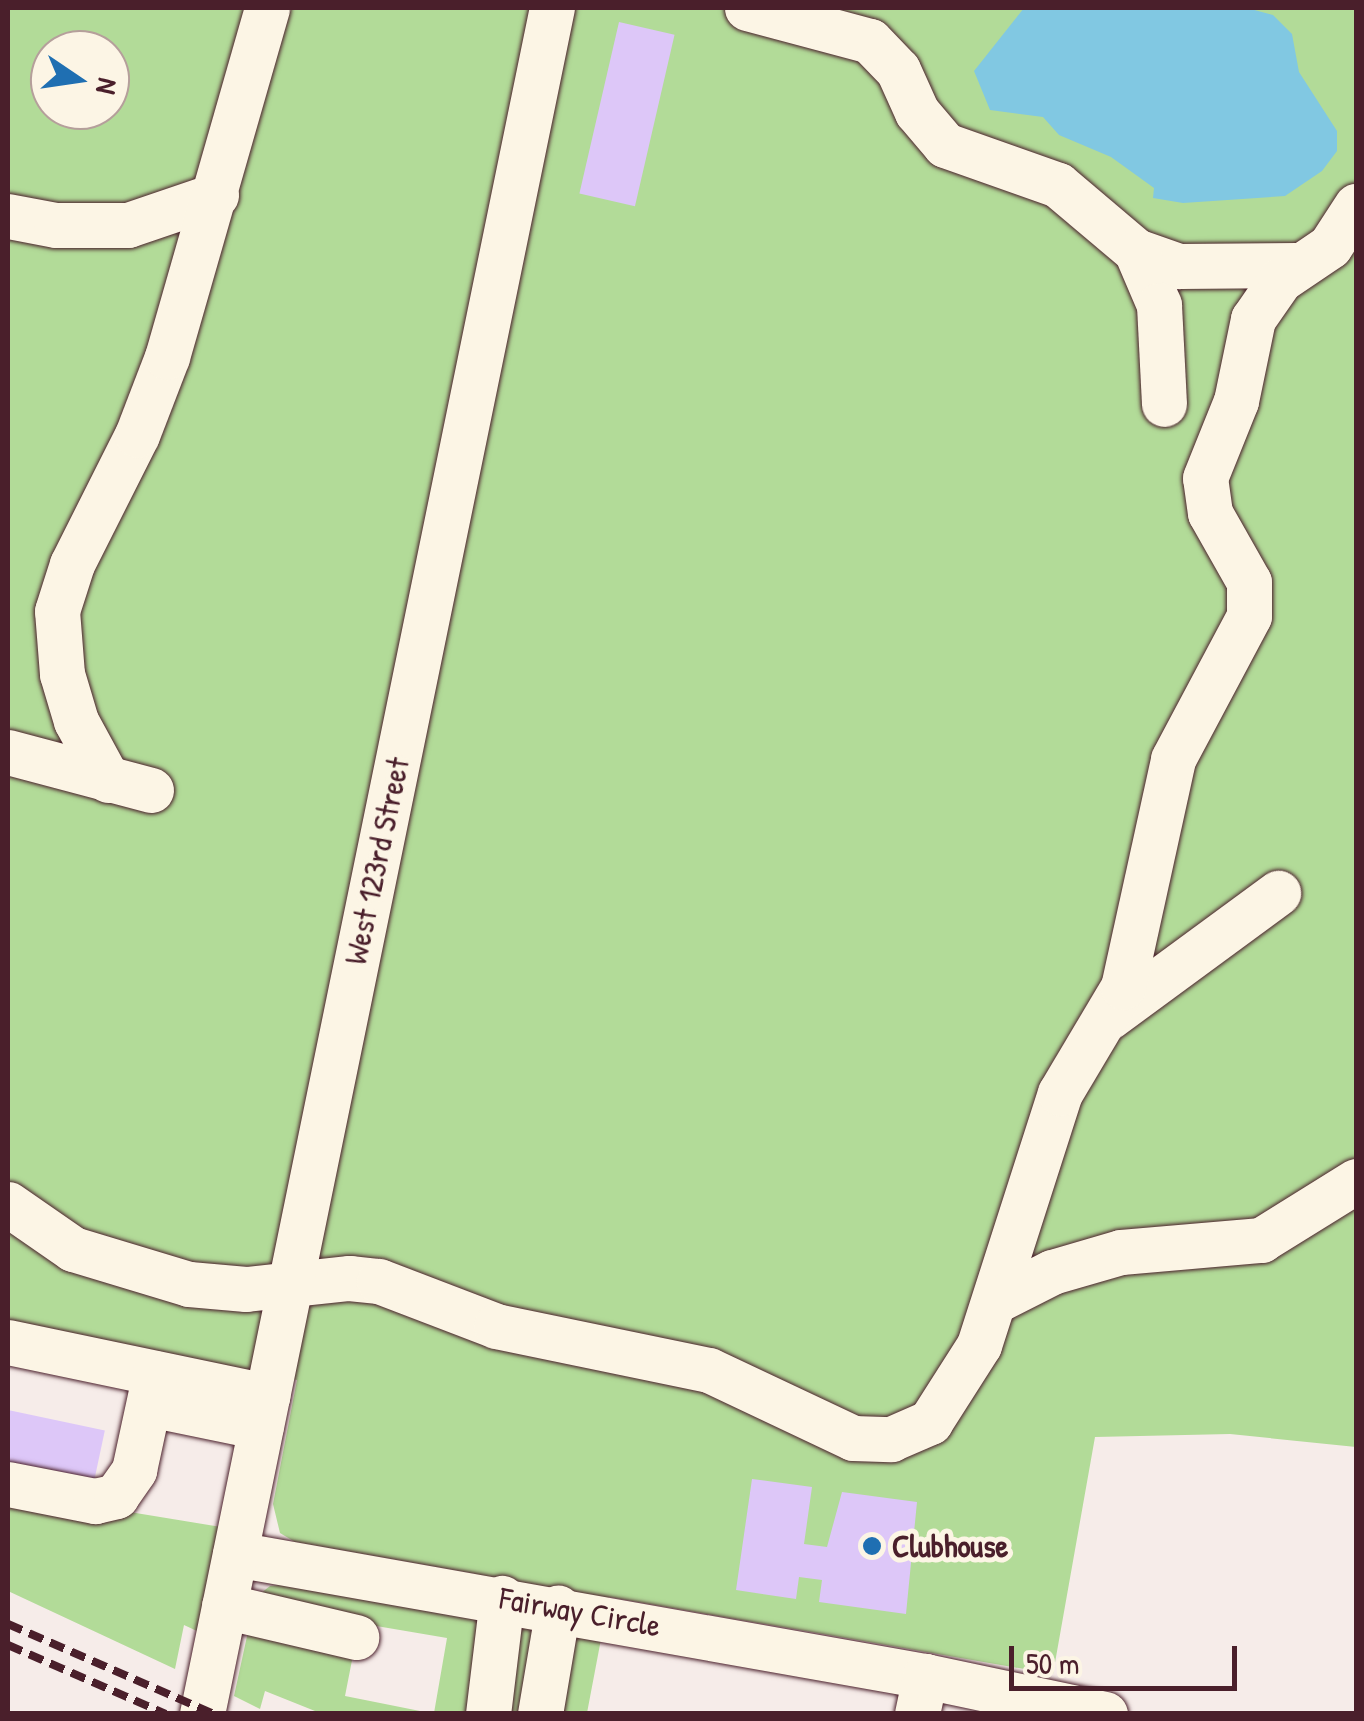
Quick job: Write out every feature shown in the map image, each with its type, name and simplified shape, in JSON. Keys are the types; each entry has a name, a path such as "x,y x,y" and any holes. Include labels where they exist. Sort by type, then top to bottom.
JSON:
{"street":[{"path":"108,780 66,690 57,612 72,564 138,435 168,357 268,8"},
{"name":"West 123rd Street","path":"202,1714 552,8"},
{"path":"748,8 870,41 891,60 917,112 945,145 1058,185 1136,251 1179,266 1297,265"},
{"path":"8,216 56,225 128,225 216,195"},
{"path":"8,1204 42,1233 116,1266 222,1289 349,1278 398,1284 496,1326 708,1370 853,1438 873,1440 930,1422 962,1380 996,1300 1060,1092 1109,1017 1134,950 1172,760 1249,616 1249,582 1210,513 1205,478 1236,402 1253,319 1297,265 1330,246 1356,206"},
{"path":"1136,251 1159,305 1164,404"},
{"path":"8,752 108,780 128,779 151,790"},
{"path":"1109,1017 1278,893"},
{"path":"996,1300 1052,1272 1121,1252 1261,1240 1356,1181"},
{"path":"8,1342 152,1389 264,1411"},
{"path":"8,1484 95,1501 116,1496 130,1481 152,1389"},
{"name":"Fairway Circle","path":"235,1554 558,1608 921,1694 1105,1714"},
{"path":"488,1714 502,1598"},
{"path":"224,1606 356,1637"},
{"path":"540,1714 558,1608"}],"green space":[{"path":"8,8 1356,8 1356,1447 1230,1434 1095,1437 1053,1674 609,1597 587,1713 434,1713 447,1638 288,1611 256,1597 270,1586 476,1574 295,1542 280,1533 273,1504 297,1380 8,1322"},
{"path":"8,1492 221,1527 199,1632 184,1625 175,1669 8,1591"},
{"path":"249,1627 354,1650 345,1696 430,1713 320,1713 265,1691 260,1709 234,1696"}],"water":[{"path":"1024,8 1247,8 1273,15 1292,34 1299,72 1337,131 1337,151 1322,171 1285,196 1183,203 1153,198 1154,188 1111,157 1059,135 1043,117 990,110 974,71"}],"building":[{"path":"619,22 675,35 635,206 579,193"},
{"path":"8,1410 105,1431 93,1486 8,1468"},
{"name":"Clubhouse","path":"752,1479 812,1487 804,1544 827,1547 842,1492 917,1502 906,1614 819,1602 822,1580 799,1577 796,1599 736,1590"}],"railway":[{"path":"8,1624 214,1714"},
{"path":"8,1645 166,1714"}],"place":[{"name":"Clubhouse","path":"872,1546"}]}
